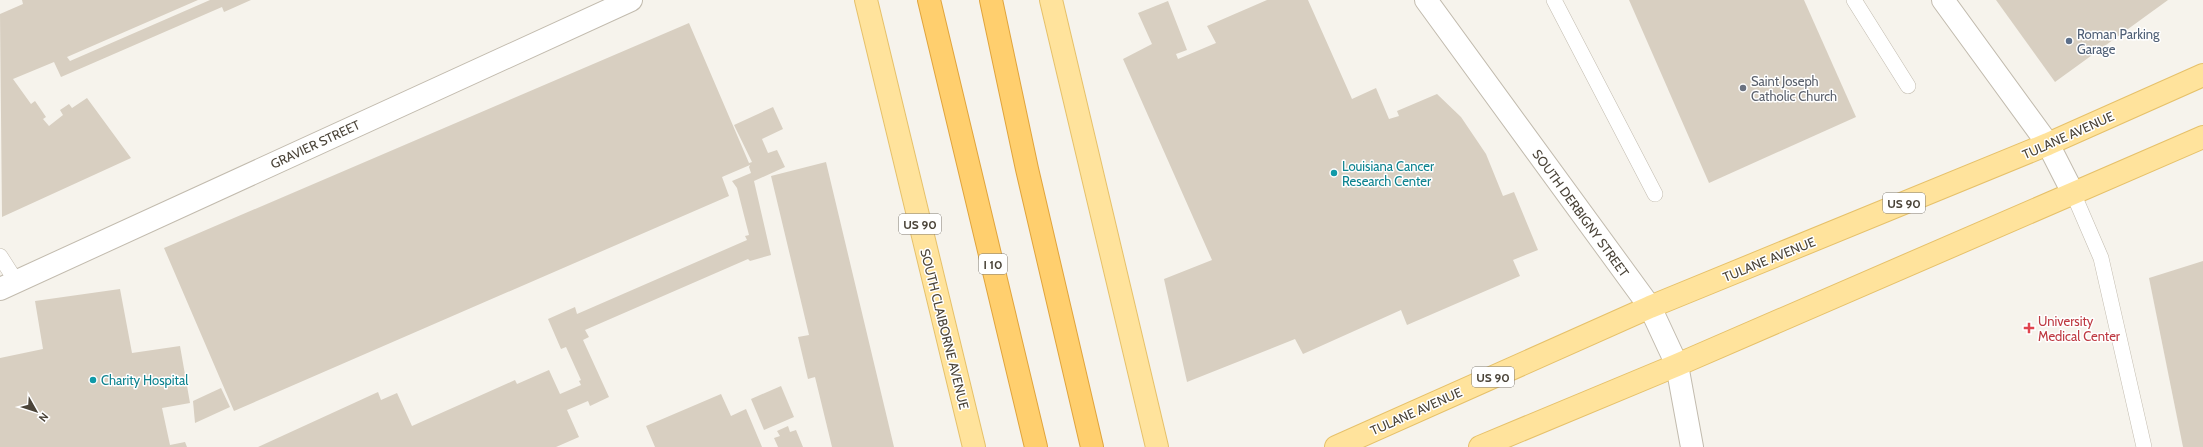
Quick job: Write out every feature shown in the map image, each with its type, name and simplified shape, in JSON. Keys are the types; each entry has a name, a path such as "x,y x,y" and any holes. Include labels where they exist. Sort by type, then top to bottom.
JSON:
{"highway":[{"name":"I 10","path":"929,0 1036,447"},
{"path":"938,0 949,80"},
{"path":"991,0 1027,169 1092,447"}],"main road":[{"name":"SOUTH CLAIBORNE AVENUE","path":"866,0 974,447"},
{"path":"1051,0 1157,447"},
{"name":"TULANE AVENUE","path":"1336,447 1650,307 2048,144 2203,75"},
{"path":"1480,447 1677,364 2203,137"}],"street":[{"name":"GRAVIER STREET","path":"8,285 631,0"},
{"name":"SOUTH DERBIGNY STREET","path":"1426,0 1650,307 1677,364 1692,447"},
{"path":"1943,0 2048,144 2073,193"}],"lane":[{"path":"1554,0 1655,194"},
{"path":"1854,0 1908,86"},
{"path":"2073,193 2101,258 2144,447"},
{"path":"0,256 8,285"}],"building":[{"path":"22,0 198,0 67,57 70,61 210,0 251,0 224,12 222,7 61,77 54,62 13,79 31,104 35,101 46,117 43,119 49,126 63,115 60,110 69,104 72,108 87,98 131,158 2,217 0,14 23,4"},
{"name":"Louisiana Cancer Research Center","path":"1267,0 1308,0 1352,99 1376,88 1389,119 1399,116 1397,111 1437,94 1461,117 1486,154 1503,196 1514,192 1538,250 1513,260 1520,276 1407,325 1401,310 1303,354 1295,339 1187,382 1164,279 1212,260 1123,59 1152,44 1138,13 1168,1 1187,50 1176,54 1178,59 1216,43 1207,26"},
{"name":"Saint Joseph Catholic Church","path":"1629,0 1804,0 1856,117 1709,183"},
{"name":"Roman Parking Garage","path":"1996,0 2168,0 2055,82"},
{"path":"689,23 749,163 752,162 734,125 773,107 783,129 762,139 768,153 777,150 785,167 754,181 771,255 750,261 748,259 585,330 589,337 583,340 609,397 590,406 588,401 567,410 579,437 556,447 258,447 378,392 381,400 397,393 412,426 515,380 517,384 549,370 560,394 581,385 579,381 581,380 566,347 561,349 548,319 575,307 577,314 747,240 745,236 749,235 737,188 732,181 751,173 749,167 750,165 722,177 729,196 234,411 164,248"},
{"path":"826,162 894,447 832,447 815,377 808,379 798,337 809,335 771,176"},
{"path":"2203,261 2203,447 2183,447 2149,278"},
{"name":"Charity Hospital","path":"120,289 132,353 180,346 190,403 162,408 170,445 185,442 187,447 0,447 0,358 43,349 35,301"},
{"path":"781,386 794,417 764,430 751,399"},
{"path":"221,388 230,407 195,423 193,401"},
{"path":"721,394 731,416 746,409 762,447 655,447 646,426"},
{"path":"788,426 790,432 796,430 803,447 778,447 774,438 780,436 777,431"}],"place":[{"name":"Roman Parking Garage","path":"2069,41"},
{"name":"Saint Joseph Catholic Church","path":"1743,88"},
{"name":"Louisiana Cancer Research Center","path":"1334,173"},
{"name":"University Medical Center","path":"2029,328"},
{"name":"Charity Hospital","path":"93,380"}]}
